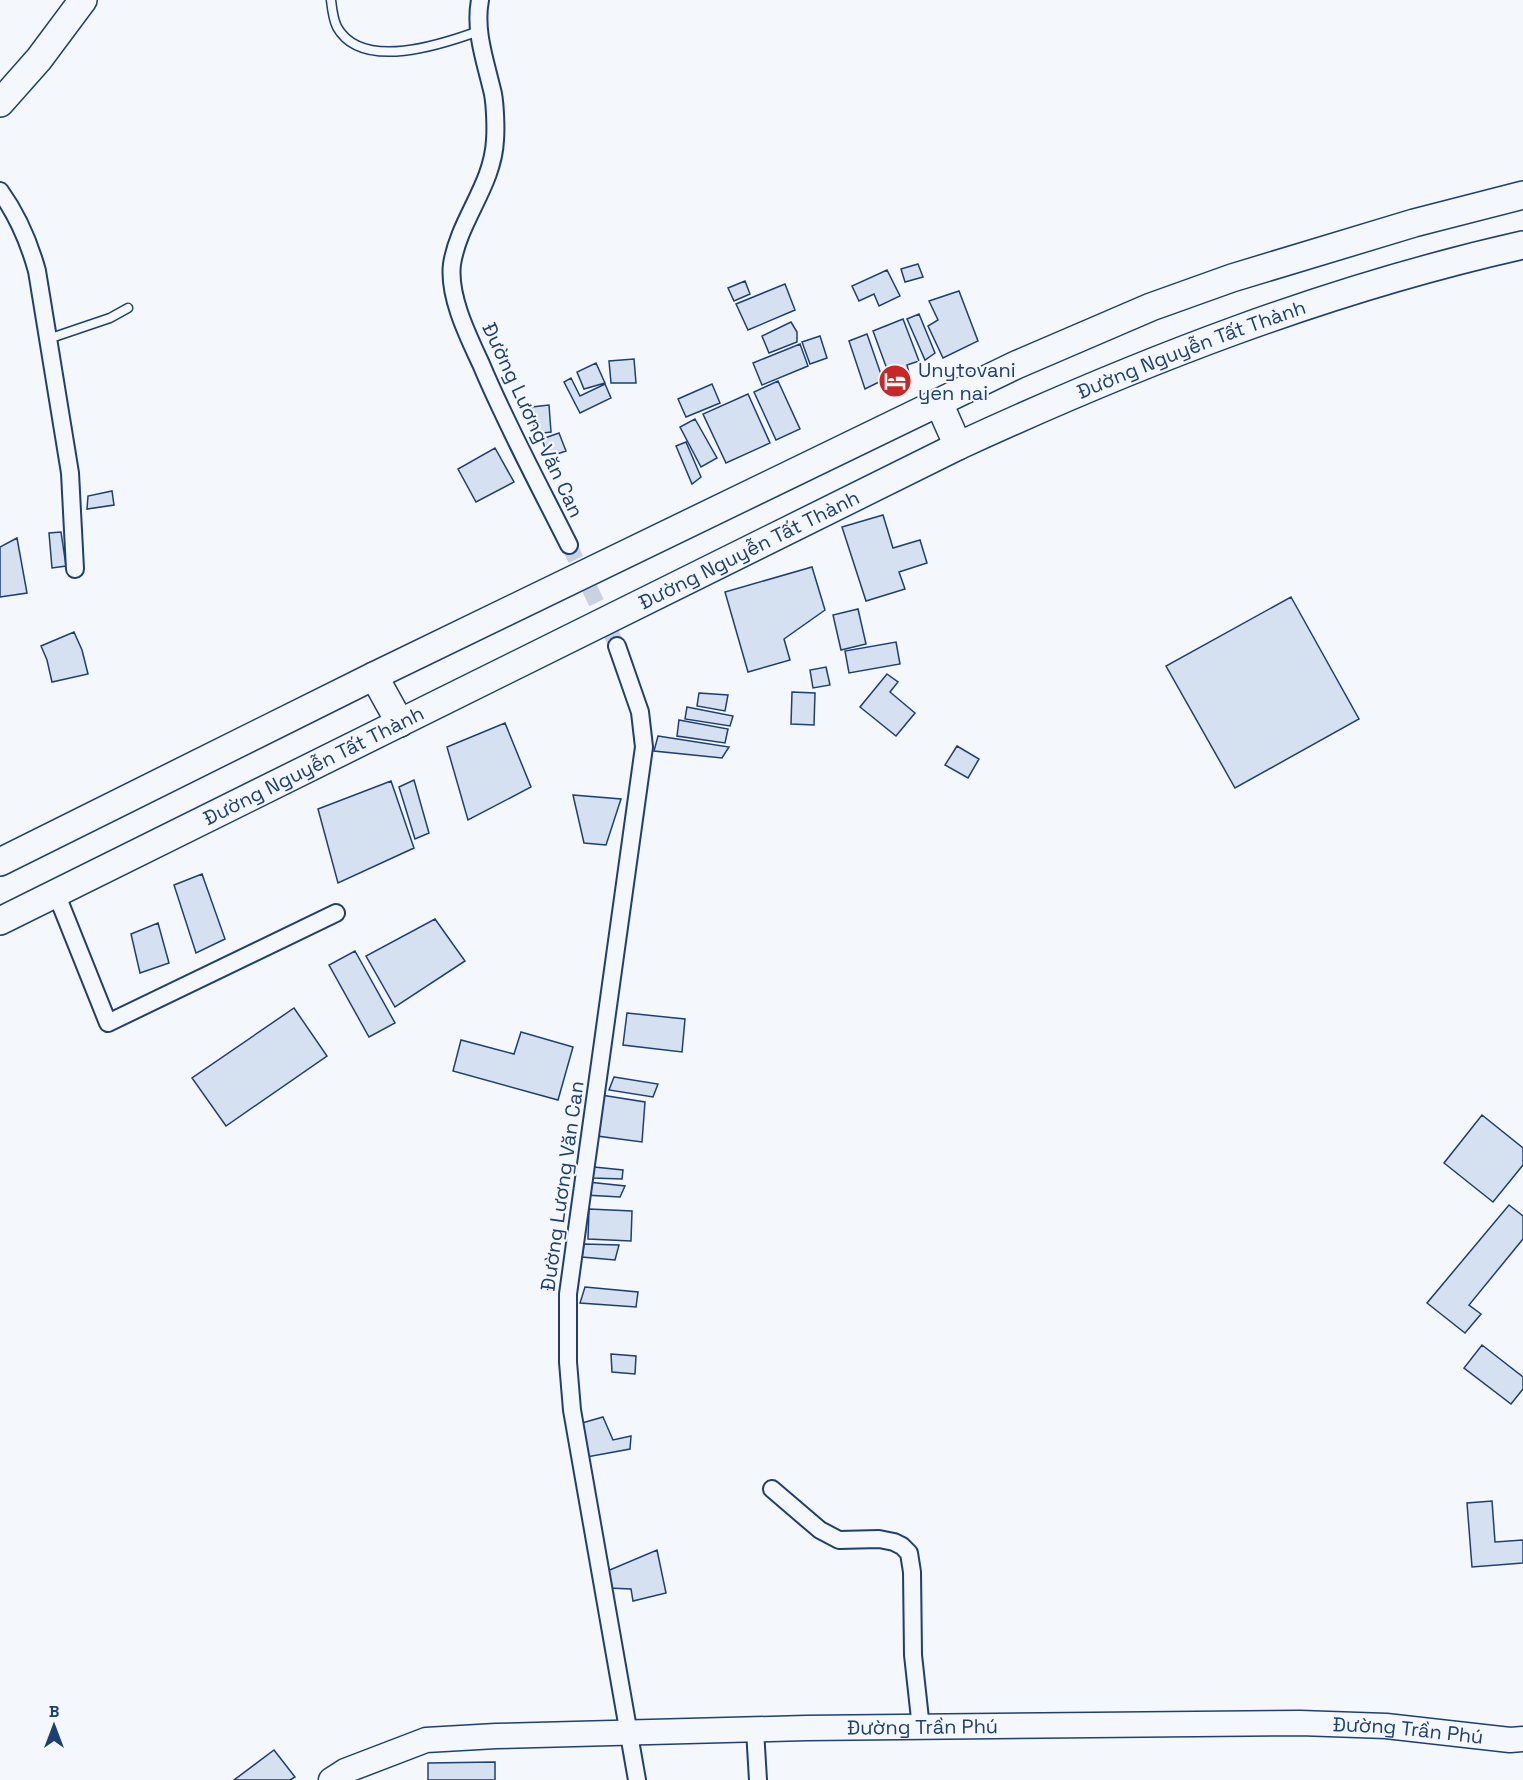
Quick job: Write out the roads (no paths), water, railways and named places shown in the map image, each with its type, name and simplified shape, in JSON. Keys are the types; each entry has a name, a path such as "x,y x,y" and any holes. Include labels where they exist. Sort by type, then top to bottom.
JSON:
{"main road":[{"path":"0,103 39,58 82,0"},
{"path":"0,862 374,676 1016,365 1151,306 1309,254 1414,223 1523,195"},
{"name":"Đường Nguyễn Tất Thành","path":"0,921 958,446 1052,403 1234,330 1342,293 1464,258 1523,245"},
{"path":"939,403 958,446"},
{"path":"374,676 400,723"}],"street":[{"name":"Đường Lương Văn Can","path":"480,0 477,14 494,98 495,143 483,187 458,244 453,263 452,282 466,331 497,401 569,545"},
{"path":"0,191 11,206 31,246 37,271 73,493 75,569"},
{"name":"Đường Lương Văn Can","path":"617,646 640,712 644,747 568,1294 568,1362 577,1443 637,1780"},
{"path":"56,893 108,1023 336,913"},
{"path":"772,1489 820,1530 839,1540 879,1539 894,1542 909,1553 913,1655 921,1728"},
{"name":"Đường Trần Phú","path":"331,1780 345,1771 426,1740 496,1736 755,1730 1324,1723 1386,1726 1510,1740 1523,1739"},
{"path":"755,1730 758,1780"}],"lane":[{"path":"331,0 337,26 342,33 350,42 367,48 414,50 450,42 479,31"},
{"path":"48,339 110,318 128,308"}],"tunnel":[{"path":"569,545 617,646"}],"place":[{"name":"Unytovani yen nai","path":"895,381"}]}
